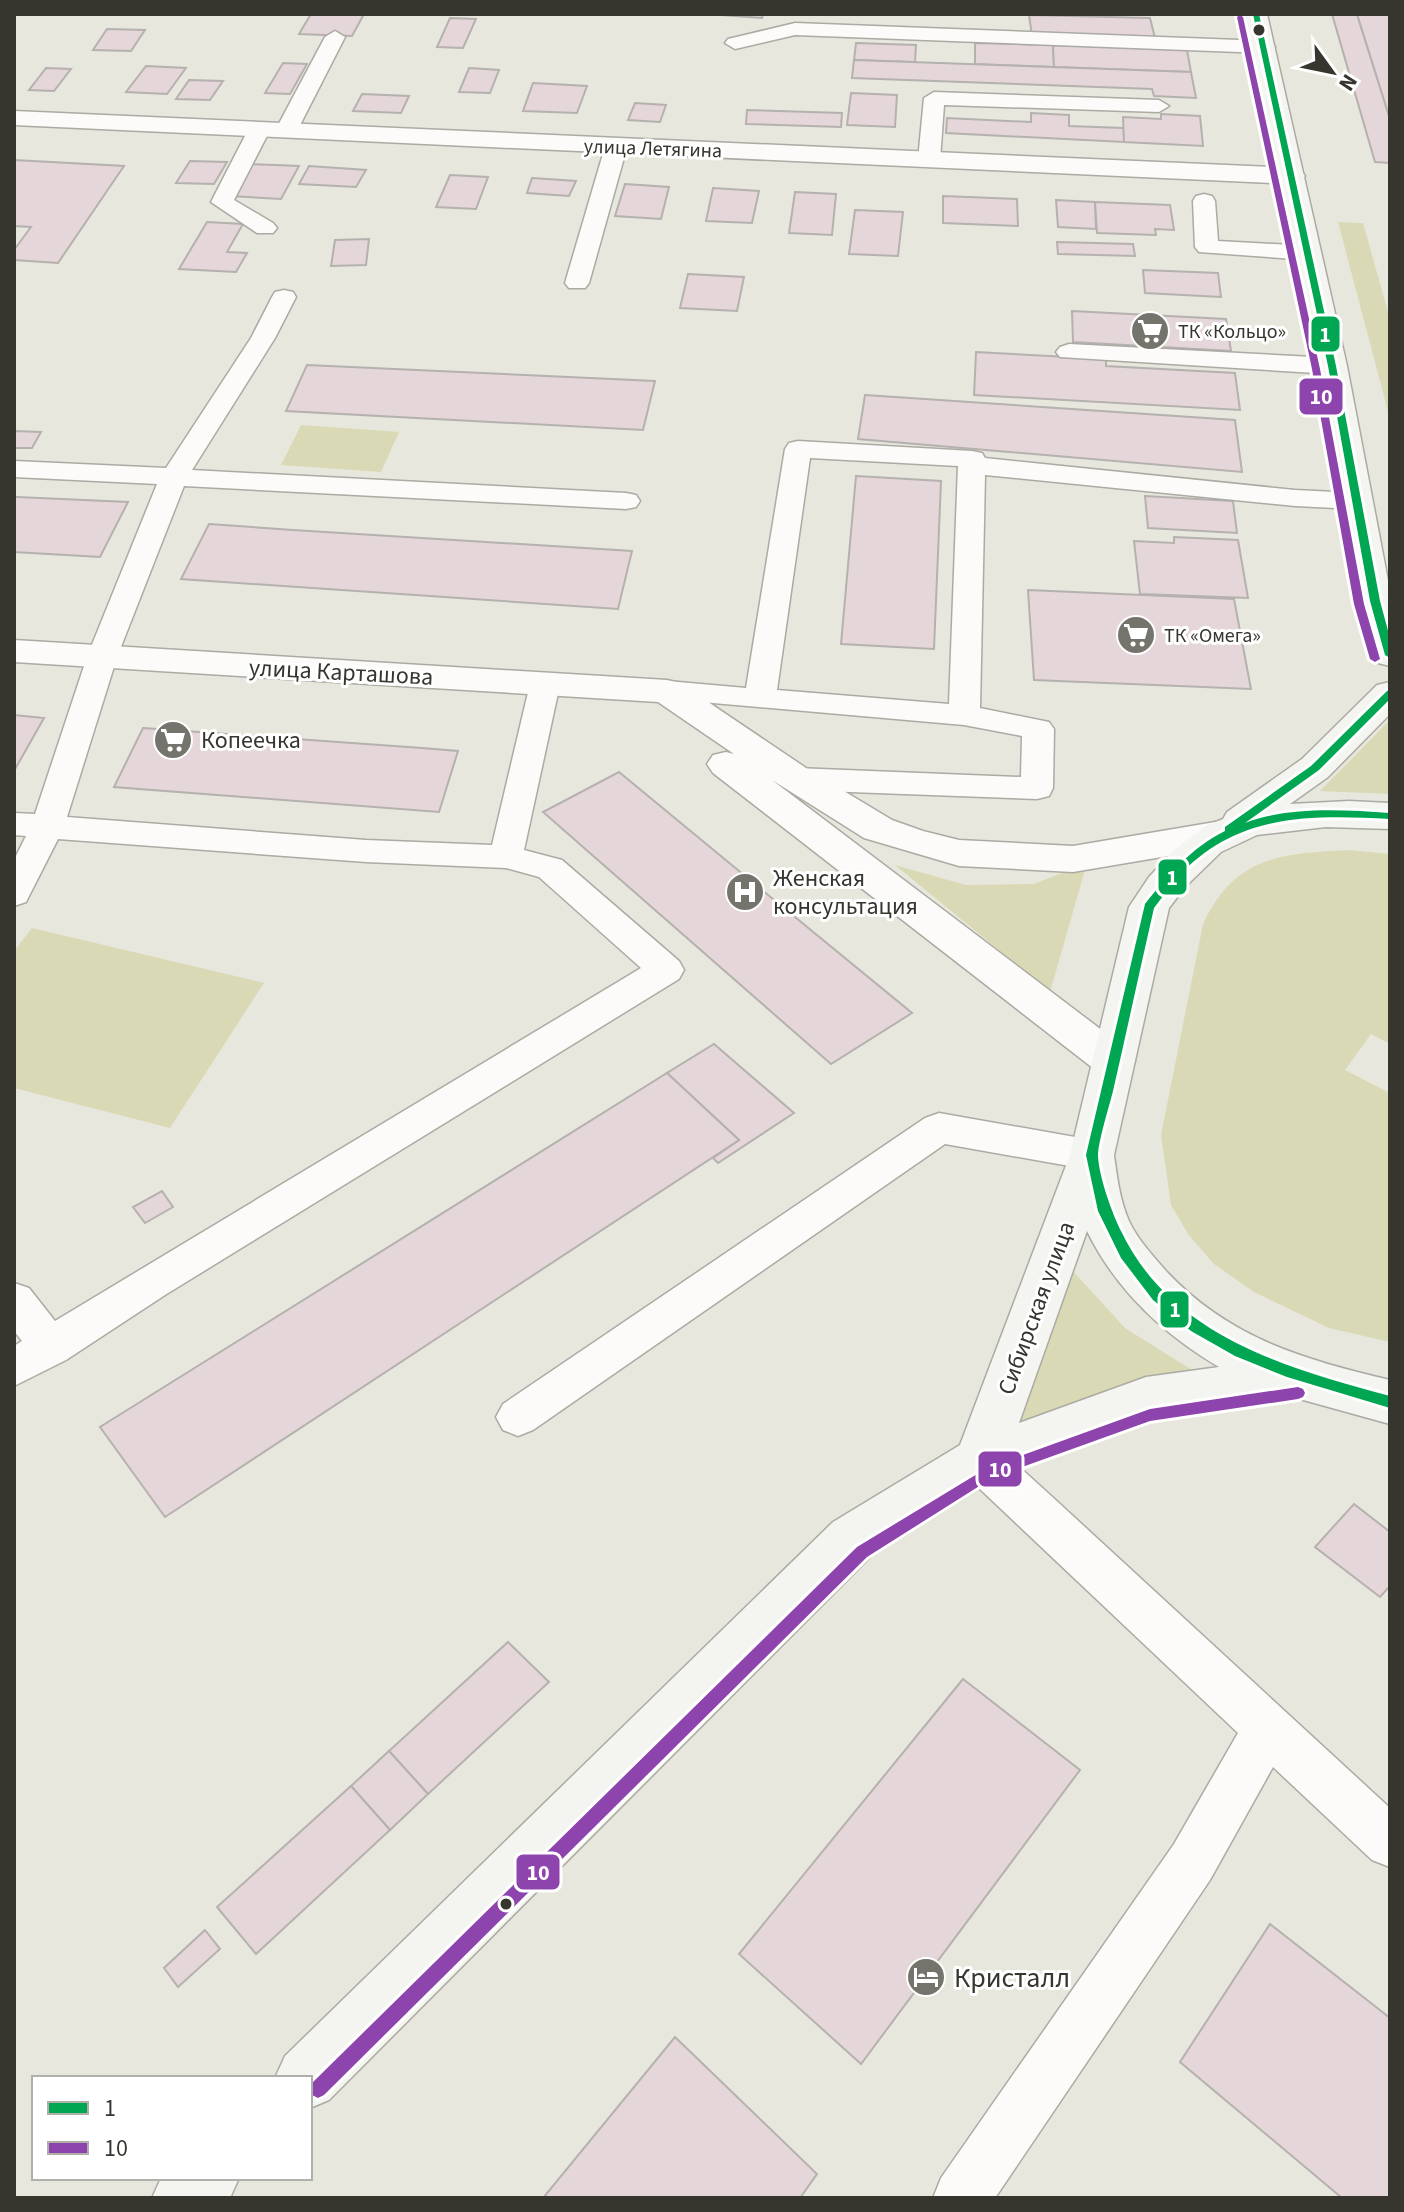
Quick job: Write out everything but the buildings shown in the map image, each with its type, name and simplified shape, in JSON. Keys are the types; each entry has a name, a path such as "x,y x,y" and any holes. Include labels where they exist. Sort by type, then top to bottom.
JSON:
{"main road":[{"path":"1256,14 1309,253 1356,501 1390,655"},
{"path":"1390,693 1315,768 1180,866 1149,907 1092,1155 1097,1194 1111,1232 1153,1289 1184,1317 1257,1363 1296,1377 1390,1402"},
{"path":"1221,834 1315,813 1390,816"},
{"name":"Сибирская улица","path":"980,1460 1092,1155"},
{"path":"309,2076 852,1539 980,1460 1146,1399 1296,1377"},
{"path":"185,2198 204,2180"}],"street":[{"name":"улица Летягина","path":"14,118 1292,176"},
{"name":"улица Карташова","path":"14,651 648,690"},
{"path":"648,690 878,829 914,842 959,853 1073,859 1221,834"},
{"path":"648,690 1113,1061"}],"lane":[{"path":"735,43 795,29 1265,47"},
{"path":"286,131 335,37"},
{"path":"929,160 934,98 1159,106"},
{"path":"259,130 222,202 265,228"},
{"path":"577,283 616,147"},
{"path":"1204,201 1207,247 1309,253"},
{"path":"14,894 30,826 174,477 263,338 284,297"},
{"path":"1069,352 1332,366"},
{"path":"760,699 798,449 972,459 964,715"},
{"path":"971,465 1279,497 1356,501"},
{"path":"14,469 626,501"},
{"path":"506,857 545,684"},
{"path":"648,690 964,715 1038,729 1037,788 796,779"},
{"path":"14,1368 666,970 550,868 506,857 366,851 30,826"},
{"path":"518,1417 939,1128 1092,1155"},
{"path":"14,1300 51,1347"},
{"path":"980,1460 1085,1554 1267,1730 1390,1842"},
{"path":"961,2198 1192,1862 1267,1730"}],"green space":[{"path":"1338,222 1363,223 1390,319 1390,419"},
{"path":"301,425 399,432 381,472 281,465"},
{"path":"1388,722 1390,794 1320,791"},
{"path":"1348,850 1390,854 1390,1044 1371,1034 1345,1070 1390,1093 1390,1342 1329,1328 1254,1292 1214,1264 1188,1234 1171,1205 1161,1135 1203,924 1216,901 1229,884 1262,863 1280,857"},
{"path":"1087,863 1050,992 895,865 966,885 1034,884"},
{"path":"32,928 264,983 170,1128 14,1088 14,951"},
{"path":"1060,1257 1125,1328 1203,1377 1020,1421"}],"transit line":[{"name":"1","path":"1256,14 1332,366 1375,601 1390,655"},
{"name":"10","path":"1240,17 1316,369 1359,604 1375,659"},
{"name":"1","path":"1229,829 1315,768 1390,693"},
{"name":"1","path":"1390,816 1316,814 1284,816 1253,823 1225,835 1198,852 1173,876 1149,907 1092,1155 1105,1211 1127,1258 1158,1296 1196,1327 1240,1352 1287,1372 1390,1402"},
{"name":"10","path":"318,2089 862,1552 987,1474 1150,1415 1298,1393"}],"place":[{"name":"ТК «Кольцо»","path":"1150,331"},
{"name":"ТК «Омега»","path":"1136,635"},
{"name":"Копеечка","path":"173,740"},
{"name":"Женская консультация","path":"745,892"},
{"name":"Кристалл","path":"926,1977"}]}
